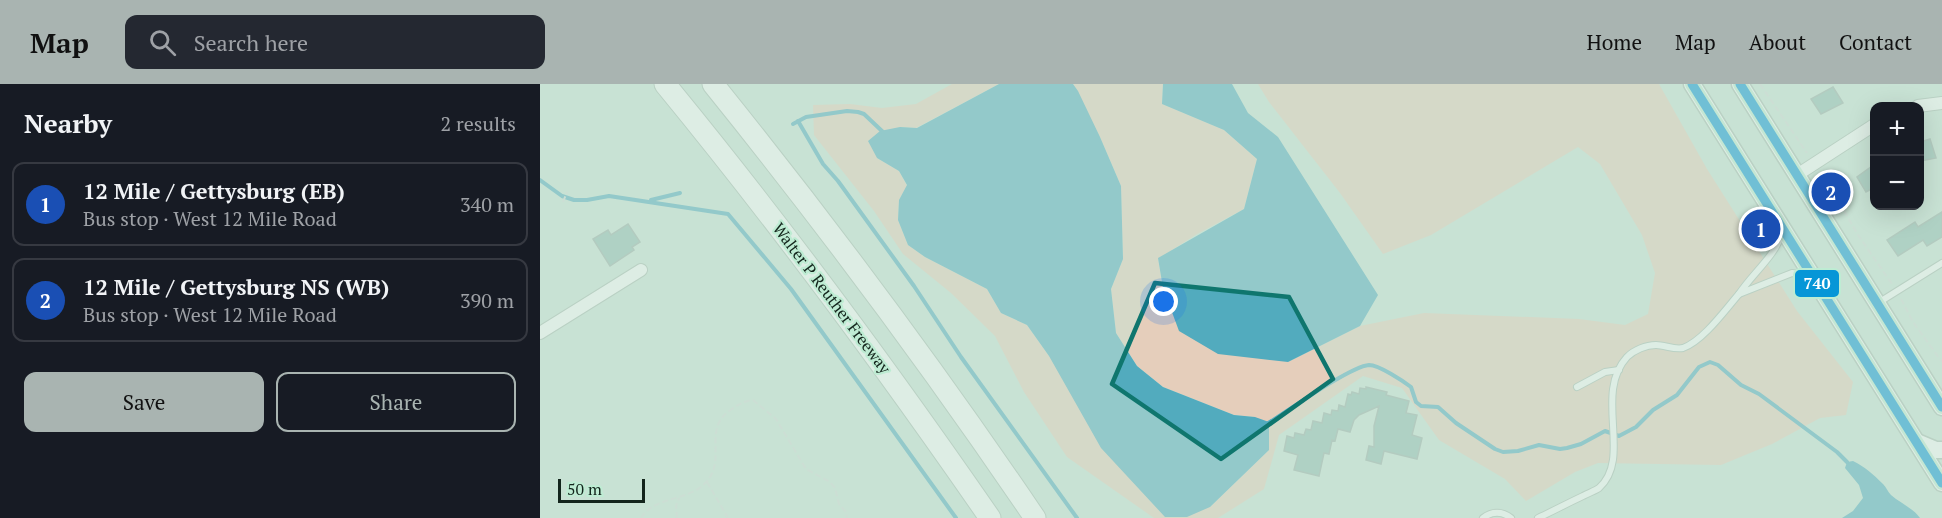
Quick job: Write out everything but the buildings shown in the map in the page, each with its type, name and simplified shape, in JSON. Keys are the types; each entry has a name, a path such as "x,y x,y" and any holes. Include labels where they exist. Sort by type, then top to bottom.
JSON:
{"highway":[{"name":"Walter P Reuther Freeway","path":"665,84 764,207 829,293 990,518"},
{"path":"713,84 833,237 1035,518"}],"main road":[{"path":"1740,84 1941,402"},
{"path":"1698,88 1813,278 1942,483"},
{"path":"1917,442 1936,450 1942,450"}],"street":[{"path":"1924,105 1942,103"},
{"path":"1797,175 1870,128"},
{"path":"540,333 641,270"}],"lane":[{"path":"1538,518 1599,488 1609,473 1614,456 1611,405 1613,387 1619,370 1628,357 1639,349 1656,345 1682,348 1690,344 1713,325 1779,245 1783,229"},
{"path":"1877,303 1942,263"},
{"path":"1739,294 1792,273 1803,273 1813,278"},
{"path":"1577,387 1605,372 1619,370"},
{"path":"1483,518 1494,512 1511,518"}],"path":[{"path":"1760,84 1834,193 1913,322 1942,362"},
{"path":"563,202 567,192"},
{"path":"641,518 646,510 690,493 707,482 713,471 715,460 716,426 724,414 746,401 753,400 776,419 806,469 830,482 835,488 839,504 846,512 847,518"},
{"path":"707,482 728,518"},
{"path":"677,518 676,506 679,498"}],"highlighted area":[{"path":"1155,283 1289,297 1333,379 1221,459 1112,384"}],"shaded area":[{"path":"952,84 999,84 916,128 900,127 877,158 899,171 907,186 899,200 898,220 908,245 925,257 987,289 1001,313 1027,325 1049,356 1210,507 1269,450 1254,417 1234,415 1163,387 1137,366 1116,333 1111,289 1123,259 1121,186 1100,137 1073,84 1163,84 1162,104 1224,130 1257,159 1244,209 1197,234 1158,259 1163,288 1288,362 1360,326 1424,313 1579,319 1625,325 1648,314 1655,273 1642,235 1600,164 1578,147 1431,235 1383,254 1340,193 1269,102 1258,84 1659,84 1707,169 1797,311 1853,382 1846,415 1820,418 1772,444 1721,465 1598,463 1575,472 1526,501 1505,479 1439,440 1402,388 1363,376 1279,435 1264,489 1218,518 1154,518 1067,457 1024,392 995,336 951,293 903,254 874,211 814,135 813,105 850,104 882,108 916,104"}],"water":[{"path":"999,84 1073,84 1078,91 1121,186 1123,259 1111,289 1116,333 1137,366 1163,387 1234,415 1255,417 1269,422 1269,450 1210,507 1187,517 1165,517 1101,448 1049,356 1027,325 1001,313 987,289 925,257 908,245 898,220 899,200 907,185 899,171 877,158 868,141 880,131 900,127 917,128"},
{"path":"1163,84 1232,84 1248,113 1278,137 1378,295 1360,326 1288,362 1218,354 1179,331 1163,288 1158,258 1244,209 1257,159 1224,130 1162,104"},
{"path":"1853,461 1872,474 1891,495 1920,518 1842,518 1853,511 1863,498 1859,485 1845,468 1847,462"}],"waterway":[{"path":"793,124 806,117 847,111 864,114 883,132"},
{"path":"798,121 823,164 838,181 914,286 961,357 1077,518"},
{"path":"540,180 562,196 574,200 609,196 728,214 791,289 956,518"},
{"path":"651,200 680,193"},
{"path":"1267,424 1334,381 1360,367 1369,365 1397,377 1411,387 1416,402 1421,406 1438,407 1456,423 1495,449 1503,452 1518,451 1539,445 1560,449 1581,444 1605,431 1619,436 1636,427 1653,410 1677,395 1699,367 1710,362 1718,365 1741,385 1759,394 1847,462"}],"transit line":[{"name":"740","path":"1692,84 1942,483"},
{"name":"740","path":"1740,84 1942,407"}],"place":[{"name":"12 Mile / Gettysburg NS (WB)","path":"1831,192"},
{"name":"12 Mile / Gettysburg (EB)","path":"1761,229"}]}
